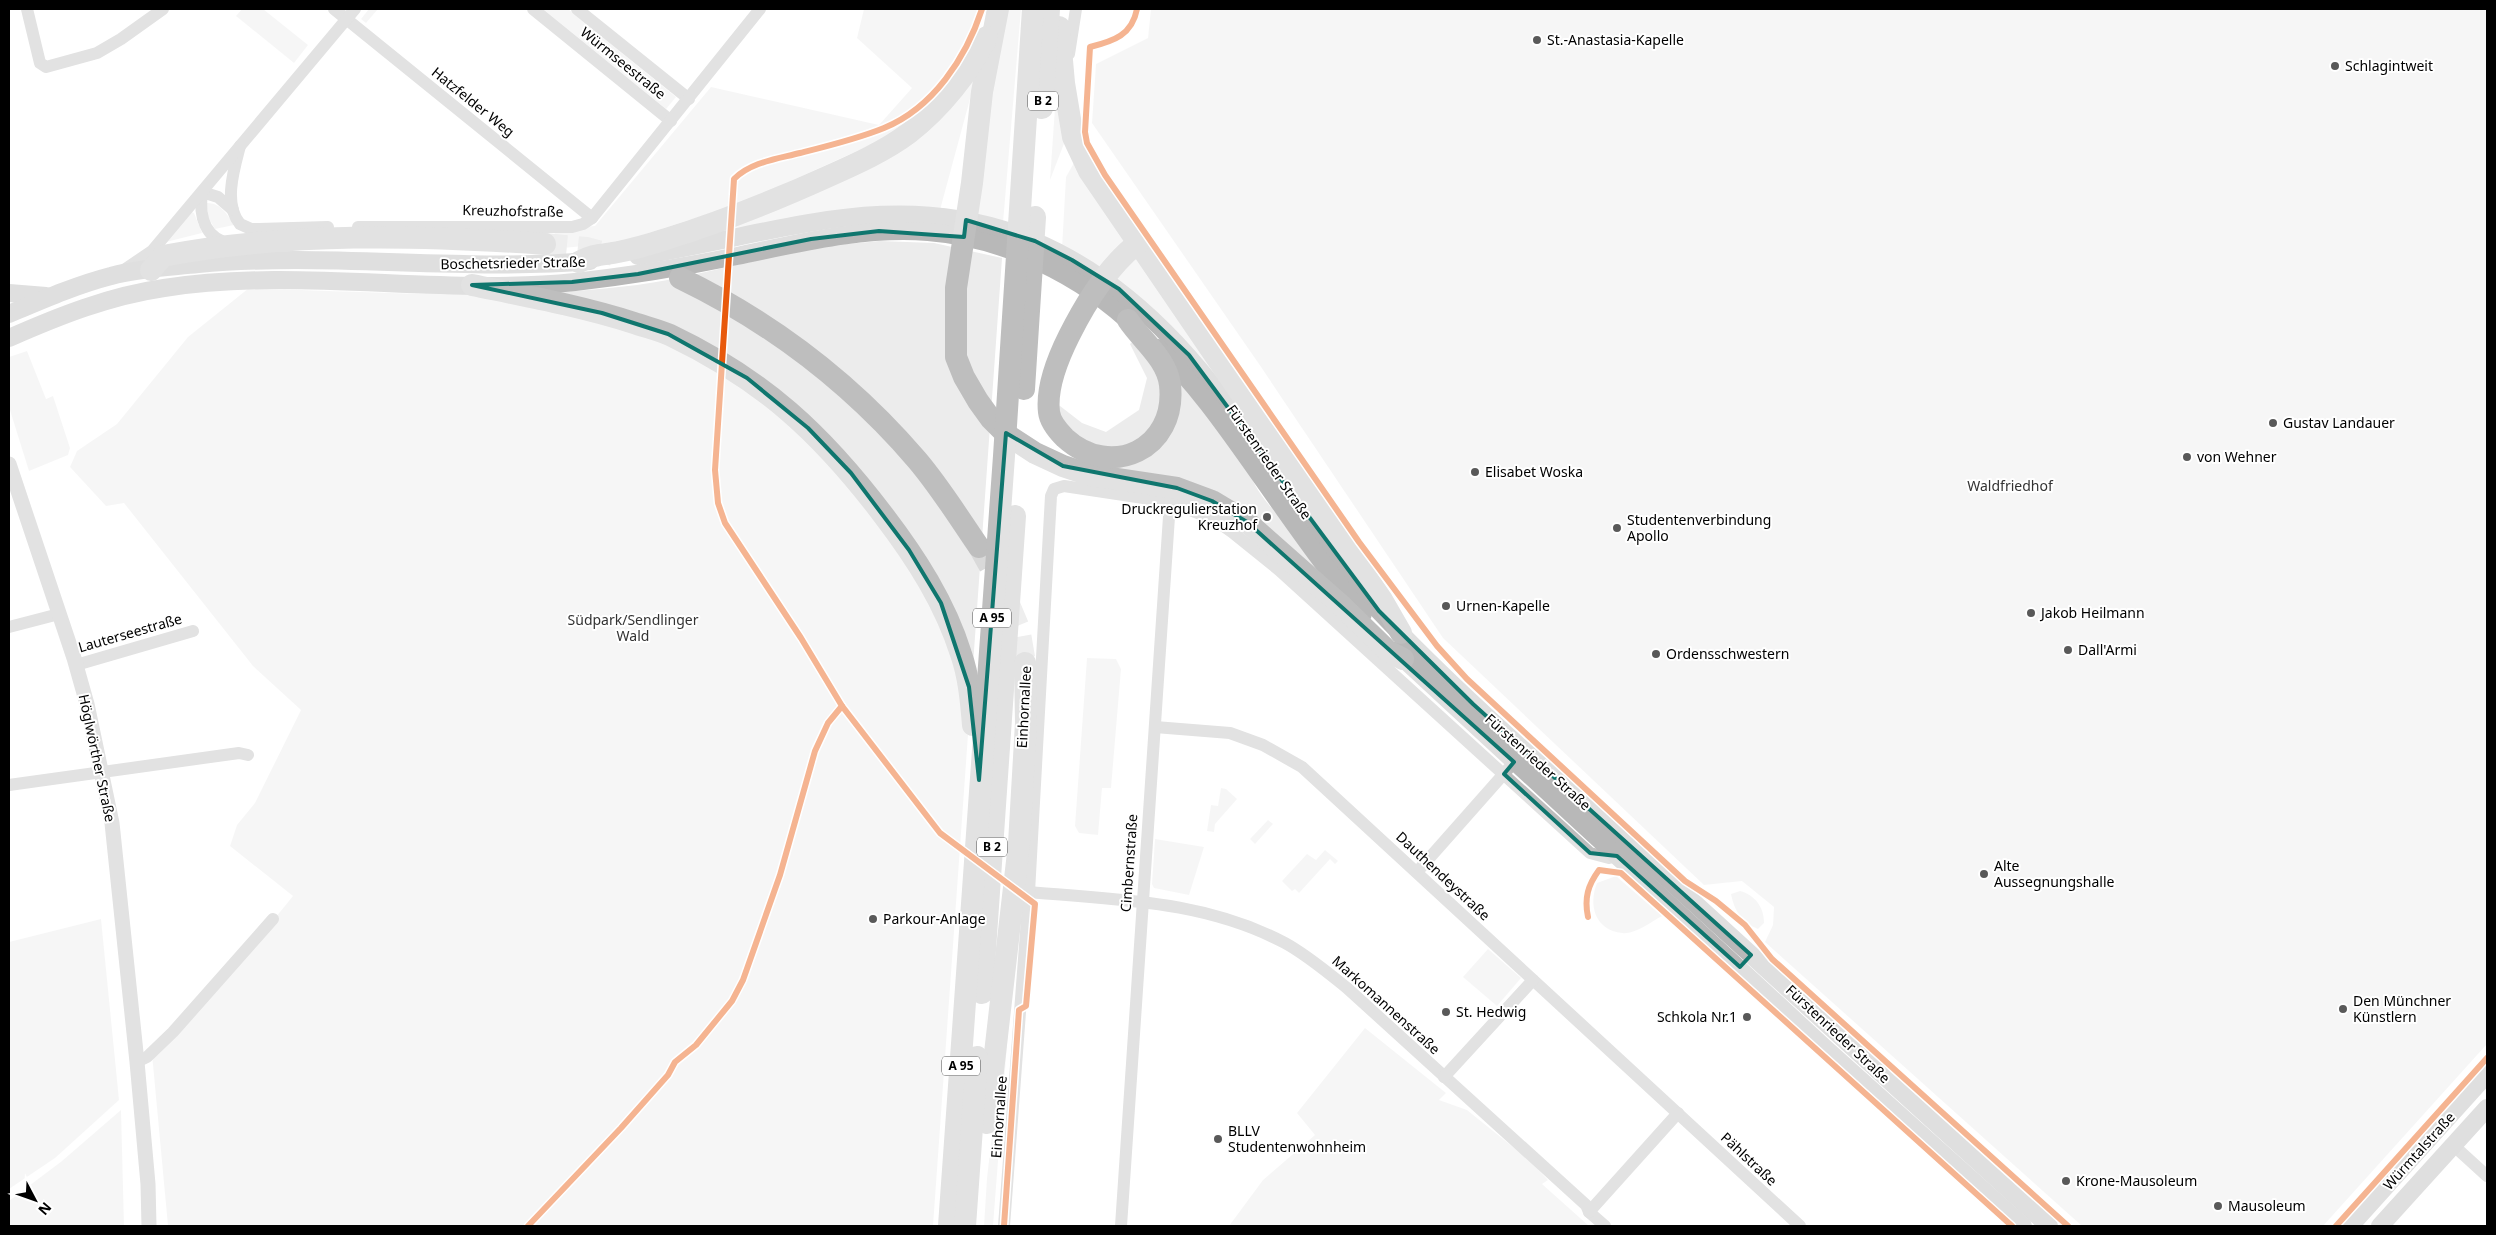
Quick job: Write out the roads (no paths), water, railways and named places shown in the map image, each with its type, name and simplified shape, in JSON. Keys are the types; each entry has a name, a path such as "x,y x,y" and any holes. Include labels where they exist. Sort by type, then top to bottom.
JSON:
{"highway":[{"name":"A 95","path":"948,1226 979,780 1011,462 1022,308 1029,189 1033,9"},
{"name":"B 2","path":"1029,189 1049,9"},
{"path":"1057,9 1064,83 1072,137 1089,171 1382,600 1401,633"},
{"path":"998,12 982,92 972,183 956,288 956,357 964,377 978,401 990,419 1006,434 1035,453 1063,466 1090,474 1177,488 1212,501 1248,522 1343,607 1388,651 1396,665"},
{"path":"579,262 595,254 618,252 665,239 738,214 788,195 880,151 907,134 942,102 967,71 986,40 998,12"},
{"path":"151,270 163,256 282,240 417,237 545,244"},
{"path":"1128,320 1139,337 1163,363 1170,385 1170,411 1160,434 1144,448 1129,455 1110,458 1091,456 1074,446 1059,432 1049,413 1051,384 1062,352 1087,305 1112,266 1138,244"},
{"path":"680,278 748,314 825,369 882,421 918,461 979,547"},
{"path":"472,285 602,313 668,334 747,378 808,428 851,473 909,550 941,603 961,654 969,687 979,780"},
{"name":"B 2","path":"966,1226 1011,462"},
{"path":"966,1226 977,1206 1019,844 1026,723 1025,663"}],"main road":[{"name":"Boschetsrieder Straße","path":"9,314 51,296 113,275 151,270 267,260 489,266 579,262 673,250 810,221 880,213 932,214 971,220 1034,241 1072,260"},
{"name":"Boschetsrieder Straße","path":"9,338 98,302 137,293 193,284 277,281 472,285 572,282 638,274 739,256 810,239 879,231 928,232 966,237 1000,246 1033,259 1070,280"},
{"name":"Fürstenrieder Straße","path":"1072,260 1118,289 1145,311 1189,355 1229,406 1351,578 1379,611 1473,704 1745,961 1825,1048 2023,1226"},
{"name":"Fürstenrieder Straße","path":"1070,280 1100,298 1128,320 1176,365 1217,415 1396,665 1509,768 1745,961 2049,1226"},
{"path":"9,293 51,296"},
{"name":"Würmtalstraße","path":"2350,1226 2487,1074"},
{"name":"Würmtalstraße","path":"2380,1226 2487,1108"}],"street":[{"path":"27,9 40,63 46,67 97,53 121,39 162,9"},
{"name":"Hatzfelder Weg","path":"334,9 592,218"},
{"path":"113,275 133,266 152,252 355,9"},
{"name":"Würmseestraße","path":"533,9 671,121"},
{"name":"Kreuzhofstraße","path":"202,192 218,197 233,210 240,224 250,229 259,230 416,225 572,227 583,224 592,218 760,9"},
{"path":"1064,83 1076,9"},
{"name":"Würmseestraße","path":"586,11 689,99"},
{"path":"233,210 233,170 240,146"},
{"path":"202,192 200,210 208,228 226,243 240,245"},
{"name":"Höglwörther Straße","path":"9,464 76,665 102,771 112,823 137,1062 148,1184 149,1226"},
{"name":"Fürstenrieder Straße","path":"1054,489 1064,486 1170,502 1215,520 1396,665"},
{"name":"Einhornallee","path":"1004,1226 1029,892 1051,496 1054,489"},
{"name":"Cimbernstraße","path":"1121,1226 1141,901 1170,502"},
{"path":"9,627 59,614"},
{"name":"Lauterseestraße","path":"76,665 193,631"},
{"name":"Dauthendeystraße","path":"1155,727 1230,733 1262,745 1306,770 1678,1113"},
{"path":"9,785 239,753 248,755"},
{"path":"1417,872 1509,768"},
{"name":"Markomannenstraße","path":"1029,892 1141,901 1191,908 1252,928 1285,944 1347,988 1586,1205 1589,1212 1605,1226"},
{"path":"137,1062 147,1057 173,1032 273,919"},
{"path":"1444,1078 1533,980"},
{"path":"1589,1212 1678,1113"},
{"name":"Pählstraße","path":"1678,1113 1800,1226"},
{"path":"2453,1145 2487,1176"}],"tunnel":[{"path":"545,244 587,248 613,255"},
{"path":"979,547 1003,590 1019,628 1025,663"}],"place":[{"name":"St.-Anastasia-Kapelle","path":"1537,40"},
{"name":"Schlagintweit","path":"2335,66"},
{"name":"Gustav Landauer","path":"2273,423"},
{"name":"von Wehner","path":"2187,457"},
{"name":"Elisabet Woska","path":"1475,472"},
{"name":"Druckregulierstation Kreuzhof","path":"1267,517"},
{"name":"Studentenverbindung Apollo","path":"1617,528"},
{"name":"Urnen-Kapelle","path":"1446,606"},
{"name":"Jakob Heilmann","path":"2031,613"},
{"name":"Dall'Armi","path":"2068,650"},
{"name":"Ordensschwestern","path":"1656,654"},
{"name":"Alte Aussegnungshalle","path":"1984,874"},
{"name":"Parkour-Anlage","path":"873,919"},
{"name":"Den Münchner Künstlern","path":"2343,1009"},
{"name":"St. Hedwig","path":"1446,1012"},
{"name":"Schkola Nr.1","path":"1747,1017"},
{"name":"BLLV Studentenwohnheim","path":"1218,1139"},
{"name":"Krone-Mausoleum","path":"2066,1181"},
{"name":"Mausoleum","path":"2218,1206"}],"park label":[{"name":"Waldfriedhof","path":"2010,486"},
{"name":"Südpark/Sendlinger Wald","path":"633,628"}]}
